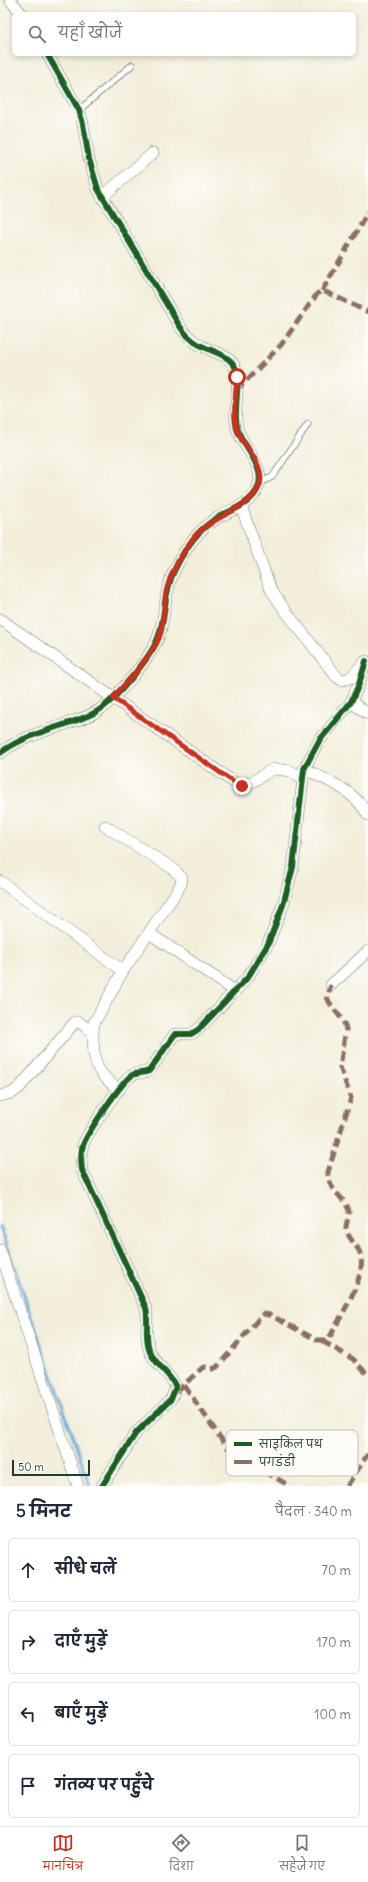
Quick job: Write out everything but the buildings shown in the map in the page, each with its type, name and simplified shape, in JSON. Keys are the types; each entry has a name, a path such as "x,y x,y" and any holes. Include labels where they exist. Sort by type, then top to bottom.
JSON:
{"street":[{"path":"10,0 20,12"},
{"path":"0,753 37,733 86,717 101,709 113,698 154,646 160,636 166,592 185,551 206,525 241,506 254,495 260,483 260,472 238,431 236,417 237,377 235,367 230,360 190,339 179,326 102,197 93,175 79,110 47,56"},
{"path":"102,197 153,153"},
{"path":"241,506 271,590 336,677 342,680 350,678 367,660"},
{"path":"0,619 235,783 242,786 248,784 274,768 291,771 303,780"},
{"path":"102,1486 136,1433 171,1399 176,1387 173,1381 156,1362 149,1351 148,1317 145,1304 82,1170 81,1158 83,1146 100,1116 132,1075 149,1071 171,1037 179,1033 195,1032 235,991 259,961 268,944 283,905 296,848 304,769 319,741 351,702 367,660"},
{"path":"351,702 368,714"},
{"path":"304,769 341,786 352,794 363,806 368,815"},
{"path":"105,826 172,868 182,878 181,884 177,891 123,970 97,1015 92,1032 96,1064 104,1077 119,1090"},
{"path":"0,881 123,970"},
{"path":"149,933 235,991"},
{"path":"332,985 368,951"},
{"path":"0,1096 12,1093 19,1088 75,1022 79,1022 92,1032"},
{"path":"0,1250 78,1486"}],"lane":[{"path":"79,110 132,65"},
{"path":"260,483 272,477 308,424"}],"waterway":[{"path":"0,1226 90,1486"}],"marked path":[{"path":"322,291 368,212"},
{"path":"236,391 281,345 317,294 322,291 368,312"},
{"path":"176,1392 202,1368 206,1367 213,1369 217,1367 263,1314 270,1315 317,1340 327,1340 347,1306 357,1283 361,1262 359,1250 350,1238 346,1229 349,1211 345,1203 332,1187 328,1178 328,1172 351,1098 340,1067 346,1029 327,997 331,985"},
{"path":"322,1341 353,1359 368,1375"},
{"path":"184,1385 226,1446"},
{"path":"358,1469 368,1454"},
{"path":"272,1476 290,1486"},
{"path":"347,1486 354,1476"}],"cycle path":[{"path":"0,753 30,736 93,714 117,694 143,664 159,635 168,586 178,563 187,548 203,528 217,518 241,506 249,500 258,487 260,479 256,463 242,439 236,424 237,379 234,365 223,355 195,342 187,336 179,325 98,189 89,159 79,110 48,56"},
{"path":"102,1486 136,1433 171,1399 176,1387 153,1357 148,1347 146,1308 82,1170 82,1148 91,1130 126,1081 137,1073 149,1071 175,1034 191,1034 199,1029 248,977 268,944 283,905 293,867 304,769 319,741 351,702 359,684 366,661"}],"route":[{"path":"237,377 236,417 238,431 256,462 260,472 260,483 254,495 248,502 206,525 185,551 166,592 160,636 142,663 113,698 235,783 242,786"}]}
